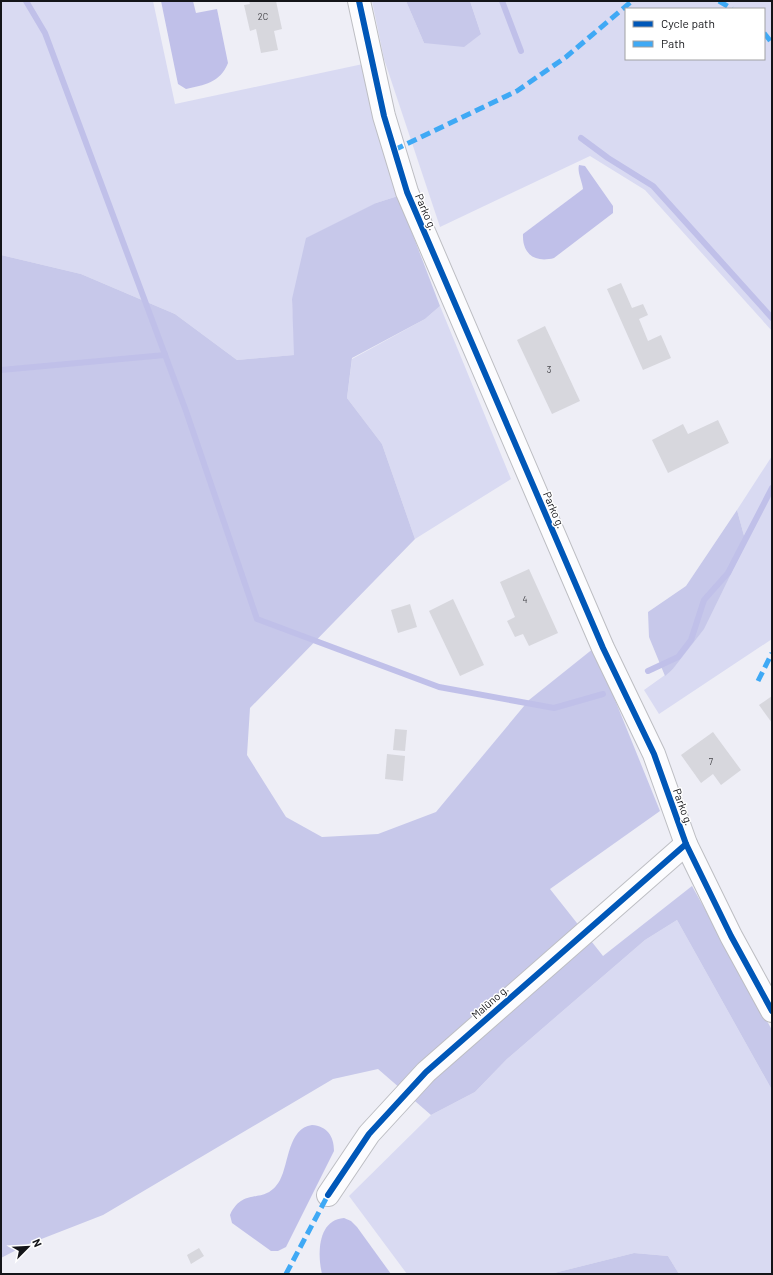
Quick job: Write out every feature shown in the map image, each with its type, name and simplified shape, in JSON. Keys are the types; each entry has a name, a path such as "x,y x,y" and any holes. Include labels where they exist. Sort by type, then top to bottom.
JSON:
{"street":[{"name":"Parko g.","path":"359,1 384,116 407,192 603,648 654,754 686,844 731,936 772,1011"},
{"name":"Malūno g.","path":"328,1194 369,1134 426,1072 686,844"}],"shaded area":[{"path":"1,1 153,1 175,104 363,64 376,127 398,196 376,203 292,299 295,355 237,360 175,314 81,274 1,255"},
{"path":"161,1 193,1 196,13 217,9 228,63 225,70 216,79 205,84 186,89 178,84"},
{"path":"372,1 406,1 424,43 481,34 470,1 772,1 772,331 645,190 590,156 440,227 384,59"},
{"path":"406,1 470,1 481,34 464,47 424,43"},
{"path":"579,165 585,166 613,206 613,213 554,258 541,259 531,256 525,247 523,234 583,189 579,174"},
{"path":"398,196 440,306 425,319 352,358 347,398 382,444 415,539 250,708 247,755 286,817 322,837 378,834 436,812 529,700 594,648 660,811 550,889 603,956 692,886 772,1030 772,1090 677,920 645,940 507,1059 475,1092 431,1115 378,1069 333,1079 103,1215 26,1245 1,1258 1,255 81,274 175,314 237,360 294,355 292,299 306,238 376,203"},
{"path":"440,306 511,479 415,539 382,444 347,398 352,359 425,319"},
{"path":"772,456 772,639 659,714 644,690 672,670 746,543 737,510"},
{"path":"737,510 746,543 704,629 672,670 665,676 649,637 648,612 686,586"},
{"path":"677,920 772,1090 772,1274 679,1274 668,1256 634,1253 550,1274 407,1274 349,1196 431,1115 475,1092 507,1059 645,940"},
{"path":"312,1125 322,1127 329,1133 333,1141 334,1151 286,1247 278,1251 271,1251 232,1223 230,1215 236,1206 242,1201 268,1193 274,1188 283,1173 290,1147 298,1132"},
{"path":"344,1218 351,1221 357,1227 391,1274 322,1274 320,1266 320,1248 324,1231 335,1220"},
{"path":"634,1253 668,1256 679,1274 550,1274"}],"building":[{"path":"249,1 276,1 282,29 274,31 278,50 261,53 256,29 250,31 244,5 250,4"},
{"path":"621,283 632,308 643,304 648,315 639,319 648,341 661,335 671,358 643,370 607,289"},
{"path":"545,326 580,401 552,414 517,340"},
{"path":"718,420 729,443 668,473 652,440 683,424 688,434"},
{"path":"529,569 558,633 529,646 523,634 515,637 507,621 515,617 500,582"},
{"path":"453,599 484,665 460,676 429,611"},
{"path":"410,604 417,627 398,633 391,610"},
{"path":"772,696 772,723 759,705"},
{"path":"395,729 407,730 405,751 393,750"},
{"path":"713,732 741,770 721,785 713,774 701,783 681,755"},
{"path":"387,754 405,756 403,781 385,779"},
{"path":"199,1248 204,1256 191,1264 187,1255"}],"waterway":[{"path":"26,1 45,33 186,411 257,619 439,687 554,708 603,694"},
{"path":"502,1 521,51"},
{"path":"581,138 608,158 653,186 772,318"},
{"path":"1,370 165,355"},
{"path":"648,671 678,657 691,640 704,600 728,573 772,488"}],"marked path":[{"path":"394,150 517,91 566,57 632,1"},
{"path":"719,1 730,8"},
{"path":"765,34 772,43"},
{"path":"758,681 772,653"},
{"path":"286,1274 328,1195"}],"cycle path":[{"path":"359,1 384,116 407,192 603,648 654,754 686,844 731,936 772,1011"},
{"path":"328,1195 369,1134 426,1072 686,844"}]}
